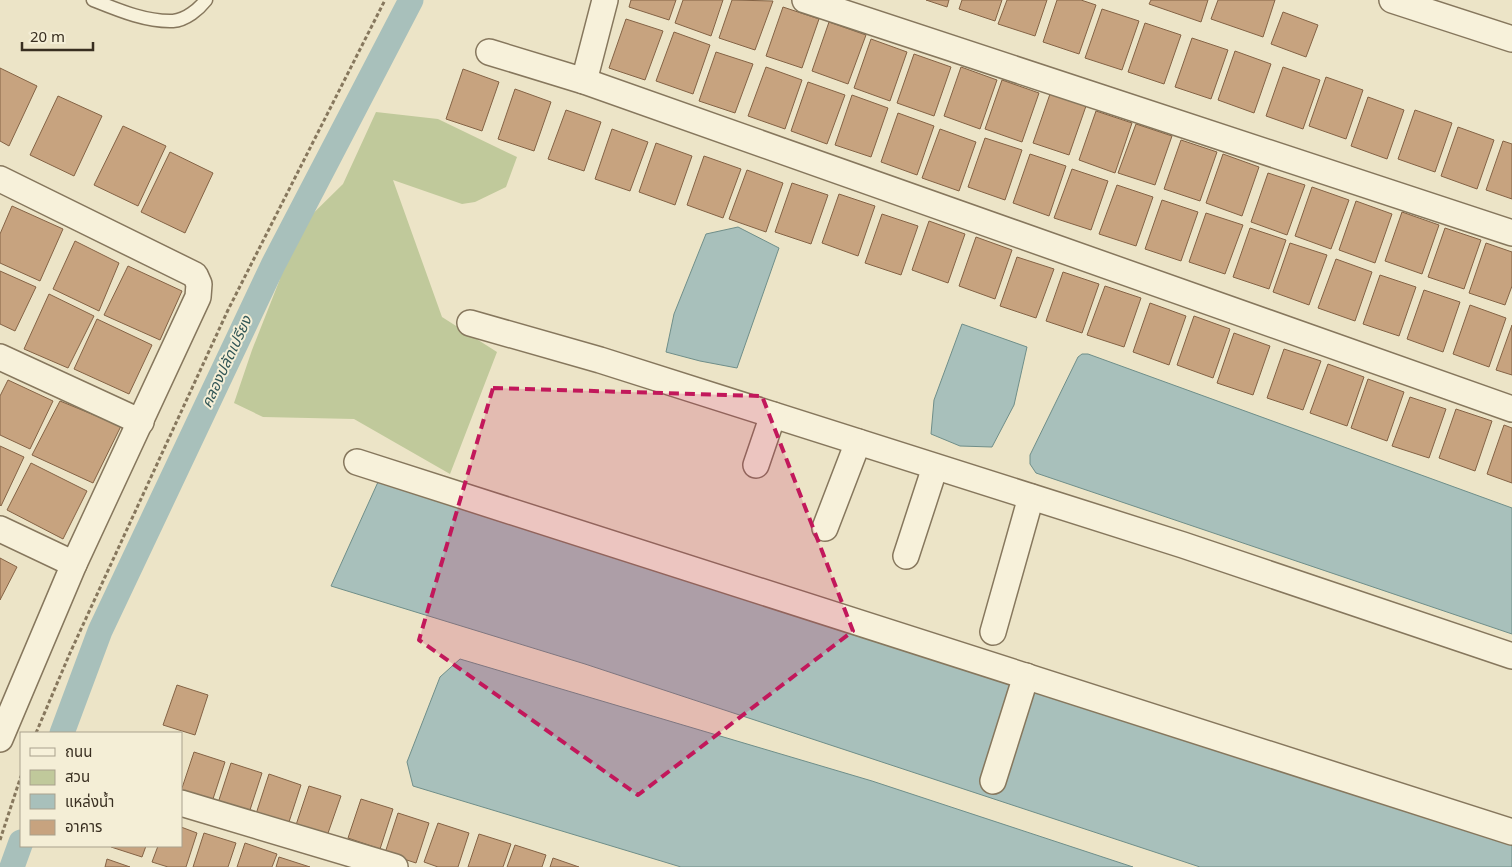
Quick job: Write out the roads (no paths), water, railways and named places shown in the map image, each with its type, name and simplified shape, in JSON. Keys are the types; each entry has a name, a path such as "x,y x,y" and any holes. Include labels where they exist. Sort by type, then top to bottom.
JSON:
{"street":[{"path":"584,81 605,0"},
{"path":"806,0 1512,233"},
{"path":"1392,0 1512,39"},
{"path":"489,52 584,81 1512,409"},
{"path":"0,179 195,275 200,284 198,297 141,422 74,564 7,699 0,740"},
{"path":"470,323 600,360 935,466 1182,545 1512,656"},
{"path":"0,357 141,422"},
{"path":"756,465 773,415"},
{"path":"824,528 858,442"},
{"path":"357,462 1512,832"},
{"path":"906,556 935,466"},
{"path":"993,632 1031,497"},
{"path":"0,529 74,564"},
{"path":"993,781 1026,676"},
{"path":"182,803 395,867"}],"lane":[{"path":"93,0 142,18 175,21 198,10 206,0"}],"water":[{"path":"738,227 779,248 737,368 666,352 674,314 706,234"},
{"path":"962,324 1027,347 1014,405 992,447 960,446 931,434 934,400"},
{"path":"1082,354 1088,354 1512,508 1512,634 1036,473 1030,464 1030,455 1078,357"},
{"path":"378,482 749,596 1512,845 1512,867 1200,867 585,664 331,586"},
{"path":"460,659 872,781 1133,867 681,867 413,786 407,762 440,677"}],"waterway":[{"name":"คลองปลัดเปรียง","path":"62,732 100,631 273,265 411,0"},
{"name":"คลองปลัดเปรียง","path":"12,867 20,845"}]}
